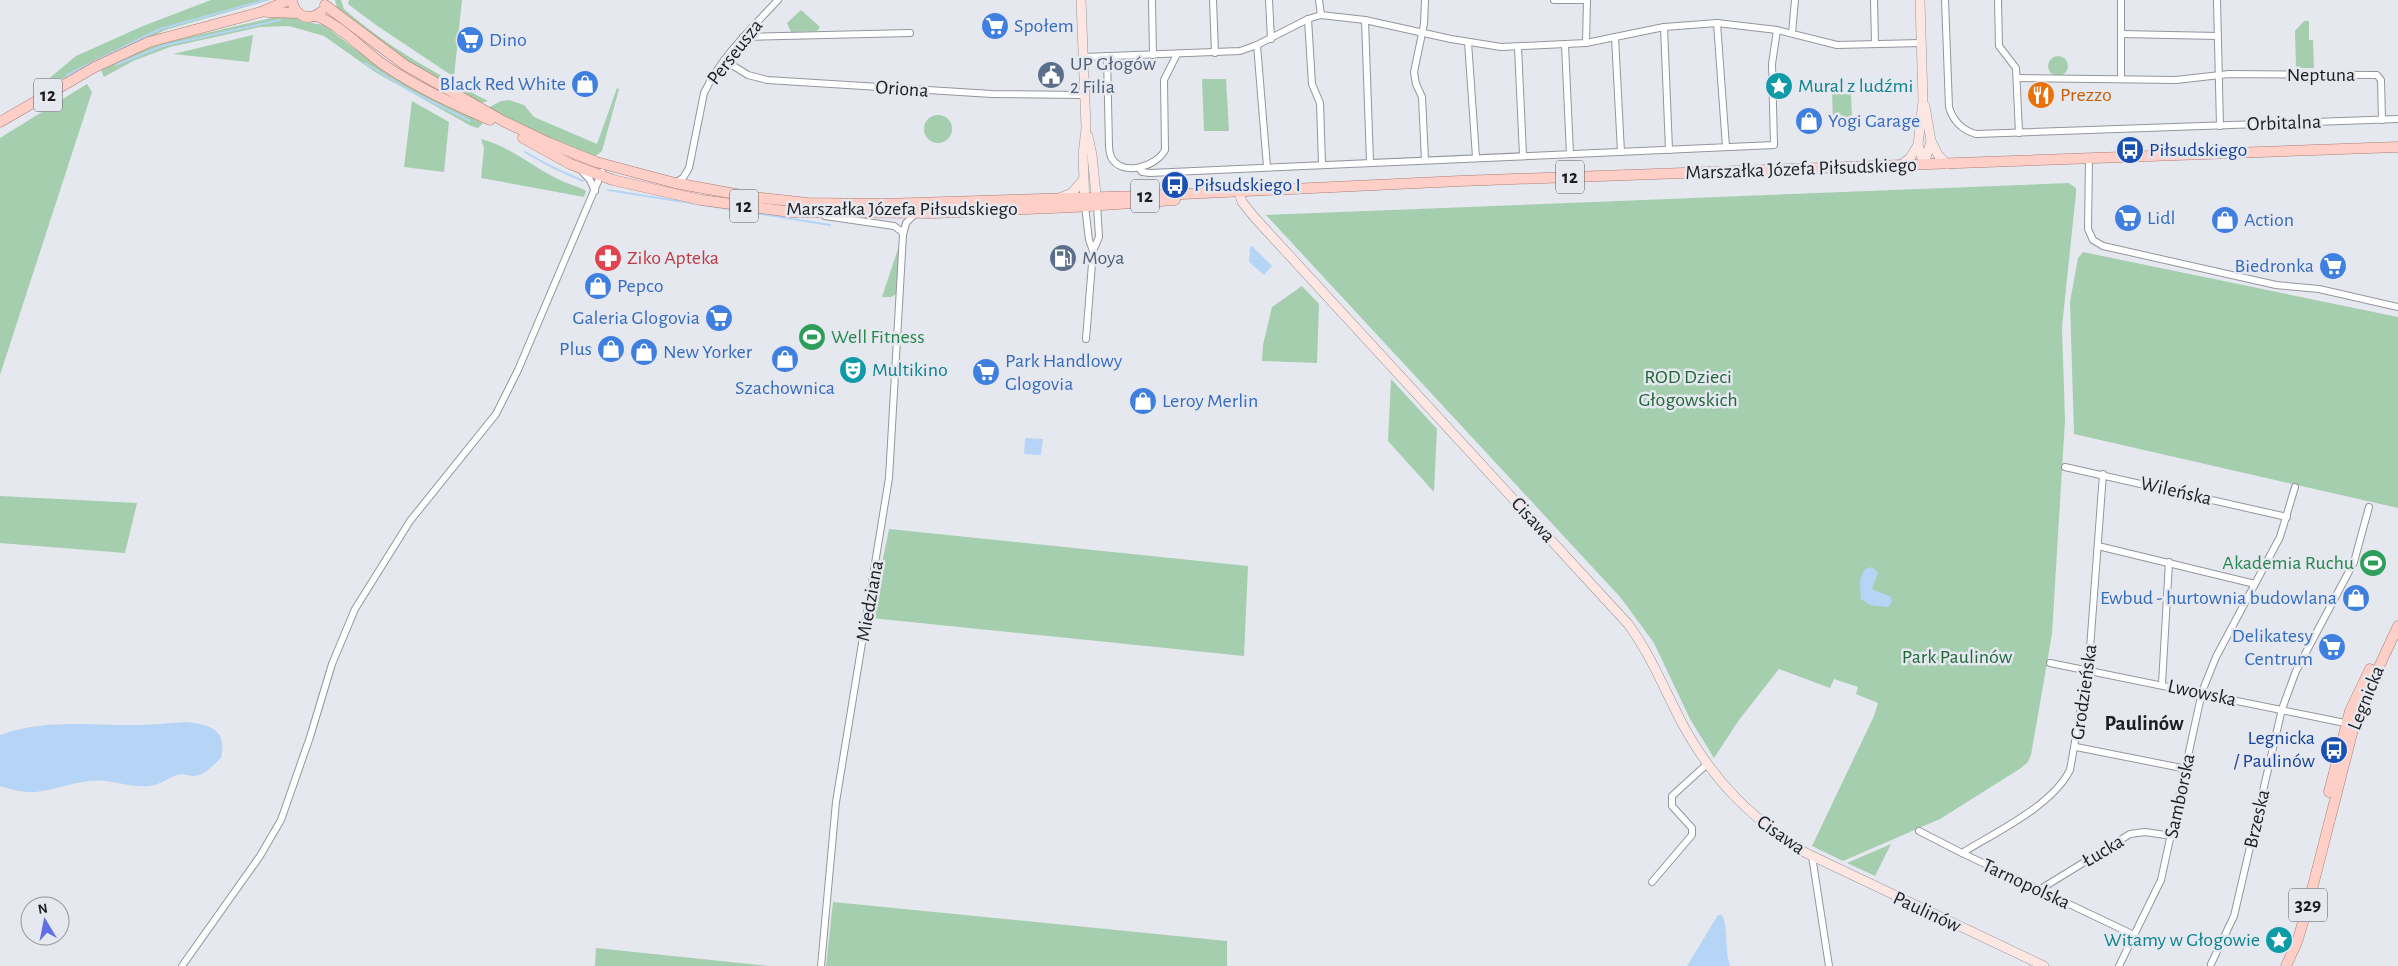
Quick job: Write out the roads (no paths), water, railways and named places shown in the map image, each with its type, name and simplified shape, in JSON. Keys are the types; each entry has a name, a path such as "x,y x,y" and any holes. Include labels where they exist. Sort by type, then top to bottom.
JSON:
{"main road":[{"name":"12","path":"0,122 96,67 149,42 261,12 276,4 290,0 298,13"},
{"name":"12","path":"261,12 298,13 307,17 316,16 322,11 326,2"},
{"name":"Marszałka Józefa Piłsudskiego","path":"326,2 404,65 519,129 603,164 675,183 777,200 852,205 1085,202 1205,193 2398,147"},
{"name":"Marszałka Józefa Piłsudskiego","path":"316,16 329,22 385,65 419,87 499,124 577,168 601,177 701,200 804,212 916,213 1064,202"},
{"name":"Legnicka","path":"2286,966 2297,942 2308,908 2360,686 2398,626"}],"street":[{"name":"Perseusza","path":"689,168 704,93 724,60 778,0"},
{"path":"1081,0 1086,128 1082,180 1086,221 1093,251"},
{"path":"1152,0 1154,55"},
{"path":"1213,0 1215,53"},
{"path":"1269,0 1271,39"},
{"path":"1319,0 1321,15"},
{"path":"1425,0 1423,33 1414,72 1416,84 1422,97 1425,160"},
{"path":"1554,0 1587,0 1586,43"},
{"path":"1792,33 1795,0"},
{"path":"1874,0 1875,44"},
{"path":"1920,0 1923,100 1918,145 1924,164"},
{"name":"Orbitalna","path":"1945,0 1951,114 1960,126 1976,134 2398,119"},
{"path":"1998,0 1999,46 2014,63 2017,78 2019,133"},
{"path":"2121,0 2121,79"},
{"path":"2217,0 2220,126"},
{"path":"1083,57 1240,51 1271,39 1308,19 1321,15 1365,20 1468,42 1518,47 1586,43 1664,27 1717,23 1777,30 1837,45 1921,43"},
{"path":"1308,19 1312,79 1320,104 1322,164"},
{"path":"1365,20 1370,162"},
{"path":"1717,23 1726,147"},
{"path":"1664,27 1669,150"},
{"path":"1139,168 1142,172 1150,173 1774,145 1772,64 1777,30"},
{"path":"743,37 910,33"},
{"path":"2121,34 2218,36"},
{"path":"1615,37 1621,152"},
{"path":"1468,42 1476,157"},
{"path":"1257,45 1267,167"},
{"path":"1565,45 1570,154"},
{"path":"1518,47 1523,155"},
{"path":"1107,56 1109,146 1111,157 1120,165 1139,168 1161,158 1166,150 1164,80 1177,54"},
{"name":"Oriona","path":"724,60 748,75 767,80 992,94 1085,95"},
{"name":"Neptuna","path":"2017,78 2176,80 2229,74 2377,75 2381,80 2382,120"},
{"path":"1923,100 1931,141 1938,155 1947,164"},
{"path":"1086,128 1095,180 1098,220 1098,236 1093,251 1086,339"},
{"path":"1924,164 1931,141"},
{"path":"1901,165 1910,158 1918,145"},
{"path":"2089,159 2087,223 2090,236 2098,244 2166,262 2276,285 2319,290 2398,307"},
{"path":"182,966 260,856 281,820 332,664 355,609 374,577 429,496 496,414 518,370 601,177 603,164"},
{"path":"577,168 588,177 595,191"},
{"path":"675,183 682,179 689,168"},
{"path":"689,168 693,181 704,189"},
{"path":"1082,180 1064,202 1078,212 1086,221"},
{"path":"1095,180 1113,201 1104,209 1098,220"},
{"name":"Cisawa","path":"1239,192 1242,202 1255,218 1628,624 1644,647 1684,725 1707,764 1740,803 1781,838 1812,856"},
{"path":"804,212 894,226 903,235"},
{"path":"903,235 906,223 916,213"},
{"name":"Miedziana","path":"821,966 836,802 889,478 903,235"},
{"name":"Wileńska","path":"2065,467 2103,474 2287,517"},
{"name":"Grodzieńska","path":"1962,853 2049,798 2064,781 2070,770 2076,747 2088,671 2103,474"},
{"name":"Samborska","path":"2119,966 2159,886 2187,769 2202,692 2216,657 2280,537 2294,487"},
{"name":"Brzeska","path":"2211,964 2234,916 2282,709 2296,671 2354,562 2369,507"},
{"path":"2098,546 2255,584"},
{"path":"2162,684 2169,562"},
{"name":"Lwowska","path":"2050,663 2202,692 2350,724"},
{"path":"2076,747 2187,769"},
{"path":"1652,882 1692,835 1692,828 1672,806 1672,796 1707,764"},
{"name":"Tarnopolska","path":"1919,830 1962,853 2134,935"},
{"name":"Łucka","path":"2039,890 2130,834 2145,832 2172,836"},
{"path":"1812,856 1829,966"},
{"name":"Paulinów","path":"1812,856 2044,966"}],"water":[{"path":"1252,246 1272,266 1264,275 1249,262 1250,247"},
{"path":"1025,438 1043,439 1041,455 1024,454"},
{"path":"1872,567 1878,573 1872,589 1891,597 1892,602 1888,607 1870,605 1861,599 1860,579 1865,569"},
{"path":"187,722 210,727 216,731 222,741 221,758 200,775 179,774 149,786 134,786 97,780 45,791 25,792 0,786 0,735 16,730 49,725 140,725"},
{"path":"1718,915 1722,915 1724,921 1730,966 1687,966"}],"waterway":[{"path":"67,75 160,29 265,0"},
{"path":"116,65 162,46 280,20"},
{"path":"365,63 407,89 470,121"},
{"path":"525,152 583,181"},
{"path":"608,190 830,225"}],"place":[{"name":"Społem","path":"995,26"},
{"name":"Dino","path":"470,40"},
{"name":"UP Głogów 2 Filia","path":"1051,75"},
{"name":"Black Red White","path":"585,84"},
{"name":"Mural z ludźmi","path":"1779,86"},
{"name":"Prezzo","path":"2041,95"},
{"name":"Yogi Garage","path":"1809,121"},
{"name":"Piłsudskiego","path":"2130,150"},
{"name":"Piłsudskiego I","path":"1175,185"},
{"name":"Lidl","path":"2128,218"},
{"name":"Action","path":"2225,220"},
{"name":"Ziko Apteka","path":"608,258"},
{"name":"Moya","path":"1063,258"},
{"name":"Biedronka","path":"2333,266"},
{"name":"Pepco","path":"598,286"},
{"name":"Galeria Glogovia","path":"719,318"},
{"name":"Well Fitness","path":"812,337"},
{"name":"Plus","path":"611,349"},
{"name":"New Yorker","path":"644,352"},
{"name":"Szachownica","path":"785,359"},
{"name":"Multikino","path":"853,370"},
{"name":"Park Handlowy Glogovia","path":"986,372"},
{"name":"Leroy Merlin","path":"1143,401"},
{"name":"Akademia Ruchu","path":"2373,563"},
{"name":"Ewbud - hurtownia budowlana","path":"2356,598"},
{"name":"Delikatesy Centrum","path":"2332,647"},
{"name":"Legnicka / Paulinów","path":"2334,750"},
{"name":"Witamy w Głogowie","path":"2279,940"}],"district":[{"name":"Paulinów","path":"2144,723"}],"park label":[{"name":"ROD Dzieci Głogowskich","path":"1688,388"},
{"name":"Park Paulinów","path":"1957,657"}]}
